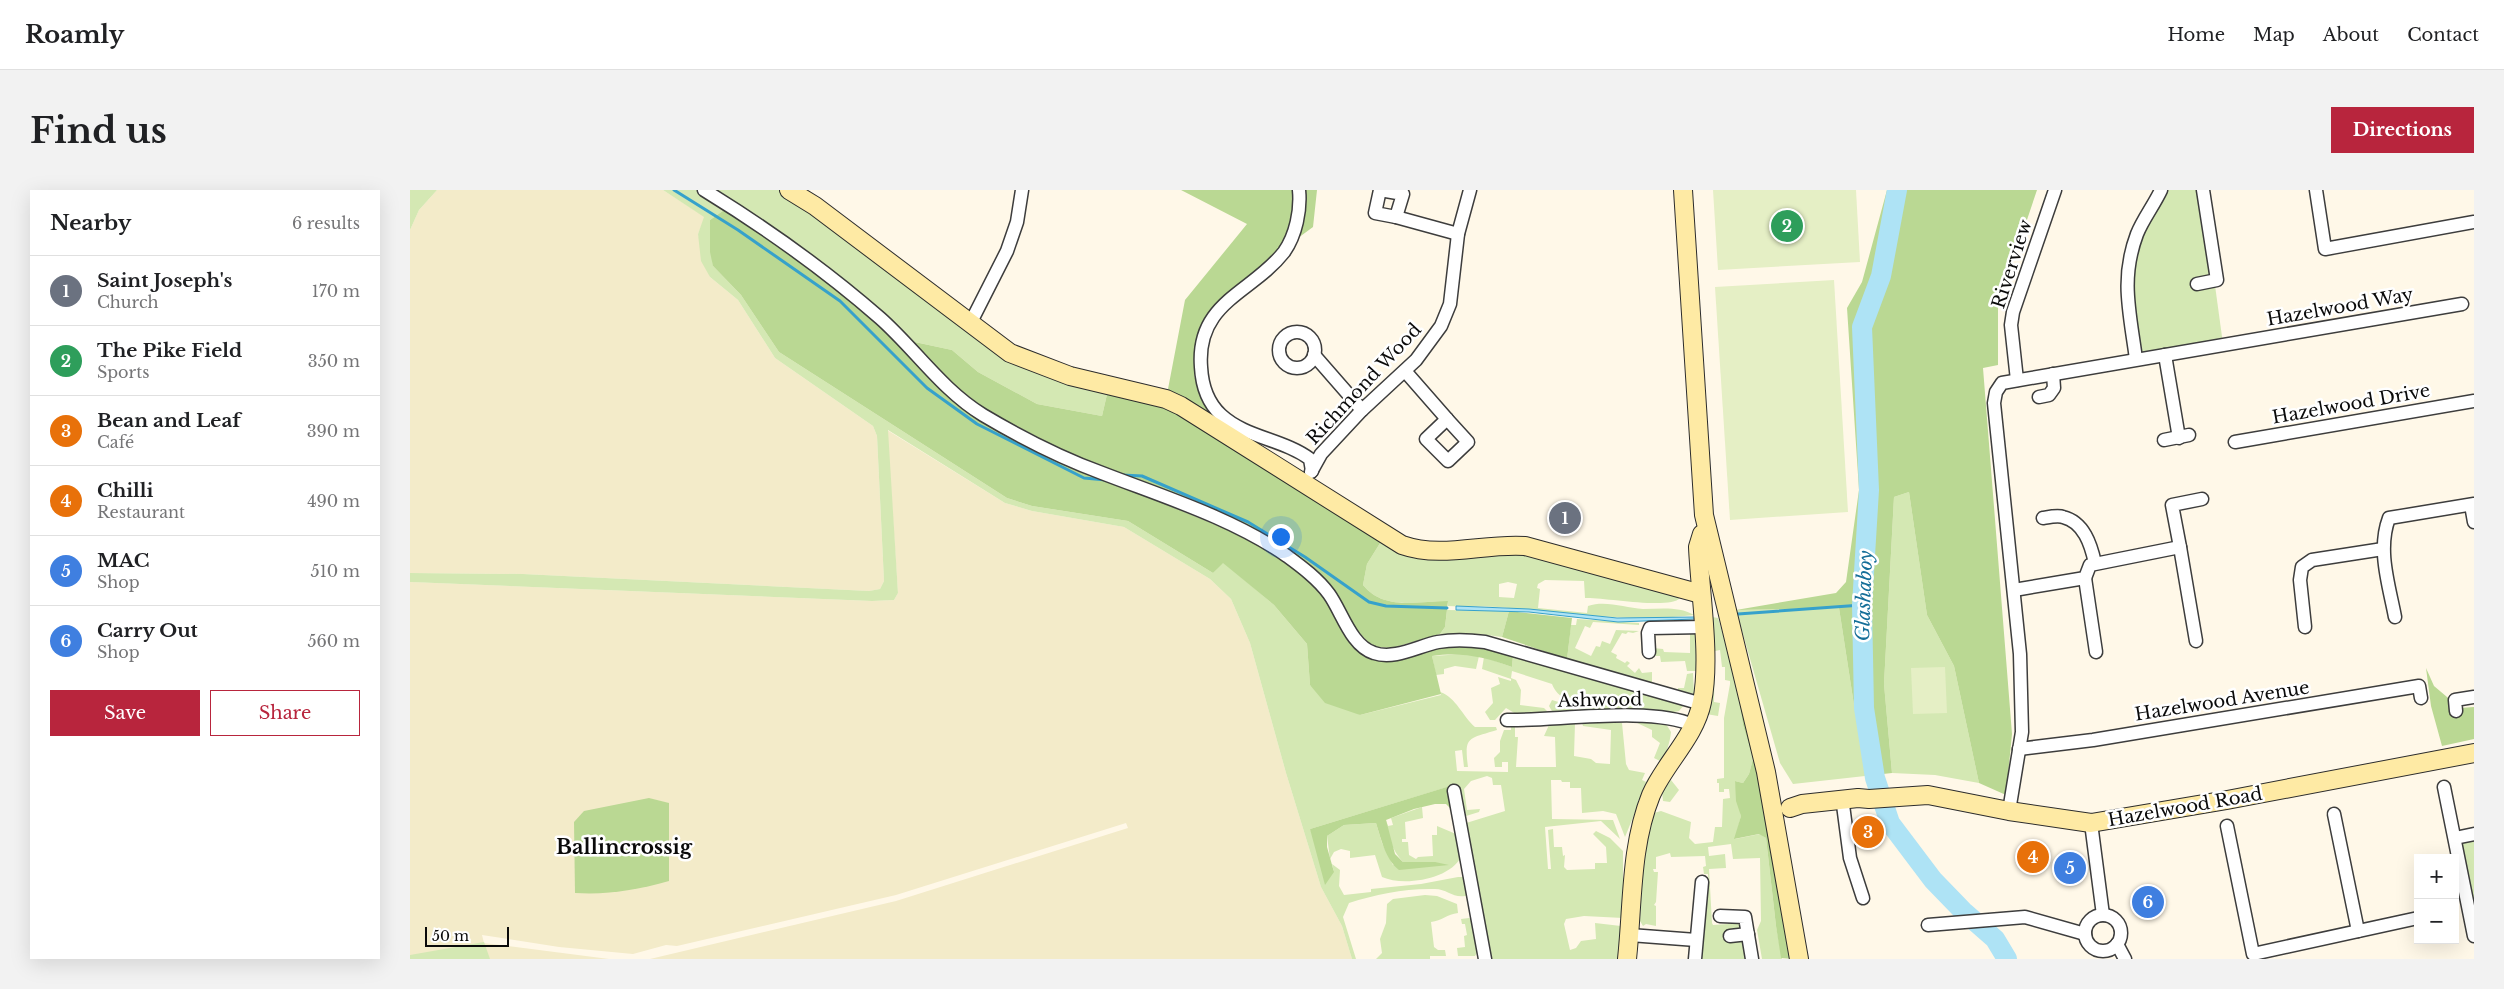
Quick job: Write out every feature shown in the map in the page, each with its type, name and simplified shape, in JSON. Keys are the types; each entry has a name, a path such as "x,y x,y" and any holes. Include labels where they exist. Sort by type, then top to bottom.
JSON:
{"street":[{"path":"704,190 755,221 812,262 879,318 960,399 983,415 1056,453 1246,532 1287,556 1307,571 1328,593 1351,633 1371,652 1382,655 1398,653 1454,640 1485,642 1702,704"},
{"path":"788,190 815,206 1010,353 1070,376 1166,399 1181,406 1309,478 1384,535 1412,549 1439,551 1494,546 1525,546 1701,594"},
{"path":"971,322 1007,251 1017,222 1022,190"},
{"path":"1299,190 1299,214 1284,252 1223,304 1210,322 1203,338 1200,360 1202,383 1209,400 1221,415 1238,427 1298,450 1310,459 1309,478"},
{"name":"Richmond Wood","path":"1309,478 1321,454 1362,410 1405,371 1441,326 1450,304 1458,234 1470,190"},
{"path":"1683,190 1701,496 1707,532 1750,701 1781,810 1799,959"},
{"name":"Riverview","path":"2017,380 2011,325 2012,312 2055,190"},
{"path":"2136,360 2126,284 2128,263 2138,233 2161,190"},
{"path":"2197,284 2217,280 2203,190"},
{"path":"2316,190 2325,249 2474,222"},
{"path":"1396,217 1458,234"},
{"name":"Hazelwood Way","path":"2014,590 1994,403 1996,392 2002,383 2462,304"},
{"path":"1314,355 1362,410"},
{"path":"2164,440 2184,436 2165,355"},
{"path":"1405,371 1447,419"},
{"path":"2039,397 2050,395 2054,388 2052,374"},
{"name":"Hazelwood Drive","path":"2235,442 2474,401"},
{"path":"2196,640 2172,506 2202,499"},
{"path":"2395,617 2383,549 2384,532 2389,518 2473,504 2474,522"},
{"path":"2044,518 2063,516 2077,524 2090,543 2095,563"},
{"path":"1627,959 1636,849 1642,823 1659,780 1693,725 1702,704 1704,674 1699,539 1702,534 1707,532"},
{"path":"2096,652 2085,578 2090,564 2180,547"},
{"path":"2305,627 2300,580 2302,566 2312,560 2383,549"},
{"path":"2009,811 2022,732 2020,654 2014,590 2085,578"},
{"path":"1649,652 1650,628 1703,627"},
{"name":"Hazelwood Avenue","path":"2019,749 2093,740 2419,686 2421,698"},
{"path":"2456,711 2455,700 2474,697"},
{"name":"Ashwood","path":"1507,720 1656,717 1685,721 1693,725"},
{"name":"Hazelwood Road","path":"1869,799 1928,795 2009,811 2091,823 2227,800 2474,753"},
{"path":"2444,787 2454,838 2461,908 2474,936"},
{"path":"1454,791 1485,959"},
{"path":"1781,810 1802,804 1858,798 1869,799"},
{"path":"1781,810 1860,803 1869,799"},
{"path":"1843,805 1850,858 1864,898"},
{"path":"2334,814 2358,930"},
{"path":"2091,823 2103,915"},
{"path":"2227,826 2253,954 2414,919"},
{"path":"2454,838 2474,834"},
{"path":"1695,959 1702,882"},
{"path":"2103,915 2113,918 2120,927 2120,938 2108,950 2097,950 2090,945 2085,934 2088,923 2097,916 2103,915"},
{"path":"1720,916 1745,917 1752,959"},
{"path":"1928,925 1990,919 2025,918 2085,934"},
{"path":"1730,936 1748,934"},
{"path":"1630,935 1696,940"},
{"path":"2116,944 2125,959"}],"shaded area":[{"path":"437,190 663,190 705,217 698,234 710,277 738,300 775,358 873,426 877,436 884,581 880,589 869,591 523,574 410,573 410,230 419,210"},
{"path":"887,430 1005,503 1032,511 1124,527 1210,579 1231,599 1250,643 1286,773 1321,887 1342,926 1352,959 650,959 896,901 1128,828 1126,823 896,895 677,946 666,945 633,954 559,947 482,935 484,943 609,959 410,959 410,582 872,601 894,600 898,593"}],"green space":[{"path":"410,190 437,190 419,210 410,230"},
{"path":"663,190 699,190 727,208 710,220 713,266 741,295 779,352 1007,498 1032,506 1128,521 1213,573 1223,562 1274,605 1307,644 1310,685 1360,715 1441,695 1440,692 1451,698 1475,727 1496,727 1497,730 1470,740 1467,749 1468,767 1464,767 1462,750 1455,751 1457,771 1508,772 1508,762 1502,762 1502,767 1495,767 1494,758 1500,752 1500,741 1504,730 1511,730 1511,725 1515,725 1515,737 1518,737 1516,767 1556,767 1555,737 1544,736 1549,725 1575,723 1574,756 1591,759 1596,763 1610,764 1611,730 1583,726 1582,723 1622,723 1626,764 1629,770 1645,773 1642,780 1646,782 1660,761 1654,758 1660,743 1652,737 1652,730 1635,722 1666,724 1671,732 1670,741 1643,799 1638,800 1638,805 1625,837 1616,814 1603,811 1582,813 1581,788 1570,788 1570,782 1551,780 1552,819 1613,820 1620,839 1601,821 1545,827 1548,869 1551,869 1548,830 1553,829 1554,847 1562,847 1563,856 1565,855 1564,867 1567,870 1595,869 1595,863 1607,863 1606,847 1593,834 1596,831 1610,838 1623,851 1623,878 1628,879 1623,918 1584,916 1566,919 1564,924 1570,950 1576,948 1581,941 1596,939 1595,923 1621,926 1620,959 1489,959 1463,824 1505,811 1501,785 1493,785 1492,778 1487,776 1471,781 1464,789 1467,810 1480,809 1479,812 1466,816 1463,813 1457,784 1310,829 1334,872 1332,864 1340,870 1339,886 1344,895 1371,892 1371,889 1421,884 1463,877 1469,895 1459,896 1440,889 1414,890 1381,894 1349,903 1343,917 1356,959 1352,959 1342,926 1321,887 1286,773 1250,643 1231,599 1210,579 1124,527 1032,511 1005,503 888,430 898,593 894,600 872,601 410,582 410,573 523,574 869,591 880,589 884,581 877,436 873,426 775,358 738,300 710,277 701,261 698,234 704,217"},
{"path":"712,190 780,190 788,194 970,326 1108,390 1102,416 1037,404 978,372 952,350 910,341 803,248"},
{"path":"1181,190 1317,190 1313,227 1279,252 1213,310 1194,376 1210,416 1168,389 1185,300 1247,224"},
{"path":"1713,190 1856,190 1860,262 1718,270"},
{"path":"1887,190 2037,190 1998,306 1998,365 1983,368 2012,734 2006,795 1979,783 1954,666 1927,615 1909,492 1894,497 1884,684 1892,773 1865,776 1839,608 1736,610 1836,593 1846,582 1859,490 1847,308 1862,282"},
{"path":"2156,190 2202,190 2223,344 2136,359 2126,284"},
{"path":"727,208 754,224 877,321 936,382 1106,480 1243,536 1289,563 1315,585 1361,652 1374,660 1390,661 1444,647 1461,645 1484,647 1513,655 1512,667 1473,656 1432,656 1441,694 1360,715 1325,703 1310,685 1307,644 1274,605 1223,563 1213,573 1128,521 1032,506 1007,498 779,352 741,295 713,266 710,252 710,220"},
{"path":"1834,280 1848,512 1730,520 1715,287"},
{"path":"910,341 952,350 978,372 1037,404 1102,416 1108,390 1166,403 1382,540 1367,564 1363,585 1371,593 1391,601 1413,603 1448,601 1445,627 1440,634 1392,648 1377,647 1368,642 1356,629 1333,590 1291,552 1057,447 986,410 942,375"},
{"path":"1909,492 1927,615 1954,666 1979,783 1935,775 1892,773 1884,684 1894,497"},
{"path":"1382,540 1512,550 1613,576 1680,598 1663,603 1650,603 1585,598 1584,581 1545,580 1538,584 1537,588 1540,589 1538,608 1587,613 1588,606 1609,604 1643,609 1676,609 1694,615 1645,618 1620,617 1498,607 1448,606 1448,601 1402,603 1381,598 1371,593 1363,585 1367,564","holes":["1508,582 1517,584 1514,598 1499,597 1499,584"]},
{"path":"1839,608 1865,776 1793,784 1780,763 1736,610"},
{"path":"1447,610 1509,611 1502,637 1480,634 1440,634 1445,627"},
{"path":"1509,611 1572,618 1567,659 1502,637"},
{"path":"1712,617 1718,618 1735,676 1743,725 1753,759 1749,774 1743,783 1735,781 1741,816 1735,839 1760,834 1766,838 1776,926 1782,959 1762,959 1757,930 1761,921 1760,858 1733,859 1731,844 1708,847 1709,856 1725,854 1726,868 1709,869 1712,923 1713,925 1728,924 1728,920 1741,923 1741,941 1744,943 1747,959 1700,959 1705,926 1706,889 1709,888 1708,874 1704,874 1703,867 1706,866 1705,856 1671,857 1670,853 1656,857 1656,869 1653,869 1654,872 1658,872 1656,902 1654,905 1656,906 1656,926 1646,924 1643,926 1640,921 1645,853 1654,813 1661,811 1691,822 1689,838 1695,844 1713,842 1715,827 1722,827 1723,799 1730,798 1729,789 1719,792 1719,783 1717,783 1717,779 1724,778 1724,718 1730,684 1730,681 1725,680 1725,667 1722,667 1720,650 1715,651 1714,702 1720,703 1718,716 1706,714"},
{"path":"1577,619 1639,623 1639,625 1593,622 1590,628 1585,626 1575,648 1591,656 1596,646 1600,647 1602,641 1610,644 1616,630 1639,631 1622,633 1611,652 1617,655 1616,658 1625,663 1627,661 1630,663 1627,666 1635,673 1639,668 1642,673 1652,672 1652,683 1567,659 1571,625 1576,625"},
{"path":"1690,632 1695,632 1697,671 1687,671 1685,661 1661,662 1660,656 1653,656 1653,648 1663,649 1664,652 1690,653"},
{"path":"1464,654 1479,656 1476,669 1455,666 1444,669 1444,674 1436,675 1432,656"},
{"path":"1513,655 1684,705 1679,711 1669,713 1583,712 1561,696 1552,684 1512,671 1511,678 1516,680 1521,690 1520,705 1544,708 1549,713 1516,714 1506,708 1495,720 1490,720 1485,712 1493,703 1491,688 1500,684 1498,677 1511,681 1511,679 1482,669 1484,657 1512,667"},
{"path":"1945,667 1947,713 1913,714 1911,668"},
{"path":"2426,668 2434,686 2460,708 2474,707 2474,739 2442,746 2431,706"},
{"path":"1693,673 1694,694 1678,690 1678,688 1684,688 1687,674"},
{"path":"1735,676 1745,702 1793,959 1781,958 1766,838 1759,834 1734,839 1741,816 1736,801 1735,781 1743,783 1749,774 1753,759 1743,725"},
{"path":"1552,700 1568,705 1577,713 1553,713 1549,706"},
{"path":"1671,780 1679,790 1670,802 1663,801 1662,792"},
{"path":"1450,786 1452,810 1446,804 1435,804 1414,809 1386,820 1395,854 1403,862 1435,862 1449,865 1399,870 1387,854 1376,823 1344,825 1327,836 1327,847 1334,872 1325,885 1310,829"},
{"path":"649,798 669,803 669,881 622,891 575,893 574,822 584,811"},
{"path":"1422,807 1423,818 1405,822 1406,839 1402,839 1402,842 1408,842 1409,855 1416,859 1418,857 1433,856 1432,835 1437,835 1437,826 1456,834 1461,857 1447,871 1437,876 1414,881 1391,880 1382,877 1375,855 1350,858 1350,851 1341,849 1334,852 1330,859 1327,836 1344,825 1376,823 1382,843 1393,865 1435,862 1403,862 1393,848 1387,831 1386,820 1388,826 1393,825 1391,818"},
{"path":"2474,839 2474,915 2459,841"},
{"path":"1425,895 1437,896 1457,904 1458,913 1431,922 1434,947 1438,950 1445,950 1446,956 1430,956 1430,959 1376,959 1382,953 1380,939 1386,923 1387,904 1393,899"},
{"path":"1469,918 1474,920 1480,948 1475,956 1458,956 1457,948 1465,947 1464,936 1467,935 1465,924 1462,924 1461,919"},
{"path":"484,942 490,959 410,959 410,955"}],"water":[{"path":"1456,606 1529,609 1617,618 1695,617 1694,619 1618,622 1529,612 1456,610"}],"waterway":[{"path":"674,190 738,230 840,301 927,388 977,424 1084,478 1106,480"},
{"name":"Glashaboy","path":"1897,190 1881,276 1862,327 1869,490 1862,605 1864,708 1875,778 1890,823 1933,880 1963,911 1995,939 2007,959"},
{"path":"1122,475 1142,476 1248,522 1305,557 1369,602 1386,606 1447,608"},
{"path":"1738,614 1862,605"}],"place":[{"name":"The Pike Field","path":"1787,226"},
{"name":"Saint Joseph's","path":"1565,518"},
{"name":"Bean and Leaf","path":"1868,832"},
{"name":"Chilli","path":"2033,857"},
{"name":"MAC","path":"2070,868"},
{"name":"Carry Out","path":"2148,902"}],"district":[{"name":"Ballincrossig","path":"624,847"}]}
